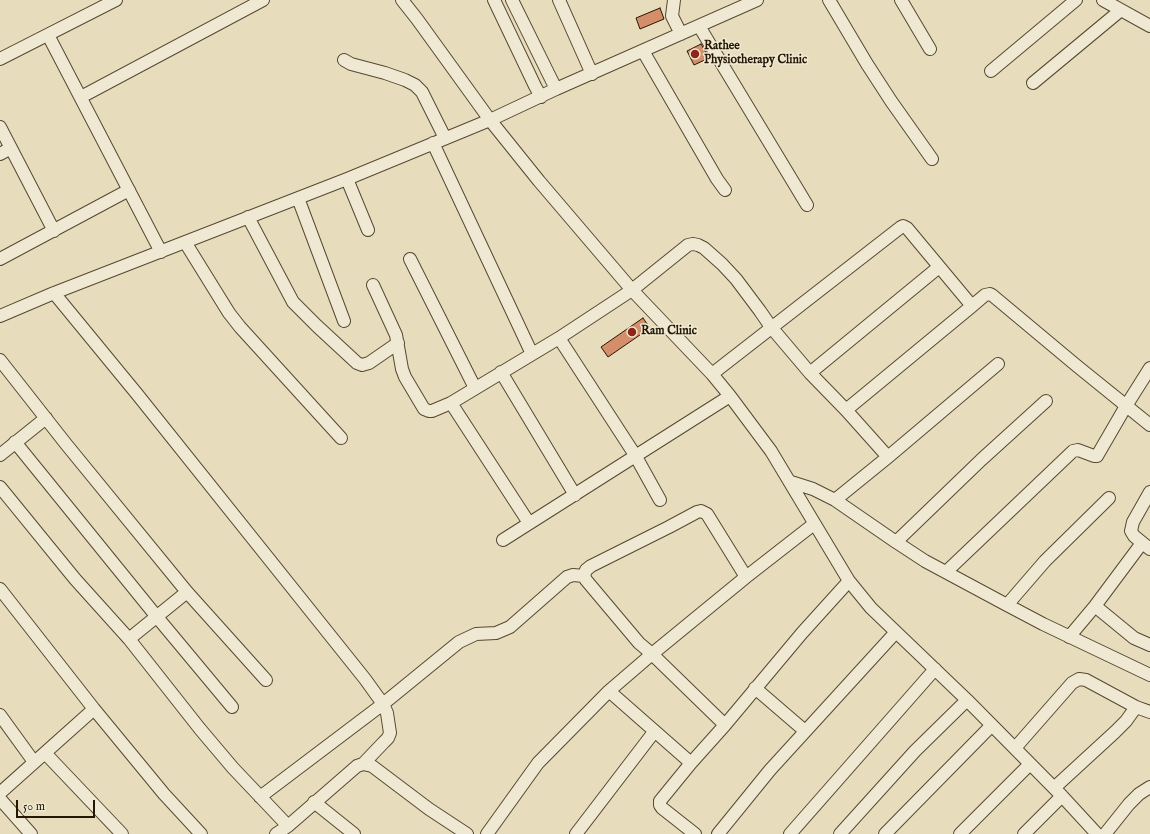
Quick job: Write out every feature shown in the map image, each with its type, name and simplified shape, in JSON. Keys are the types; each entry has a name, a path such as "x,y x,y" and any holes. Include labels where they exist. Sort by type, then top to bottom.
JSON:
{"street":[{"path":"0,59 48,35 98,5 116,0"},
{"path":"80,97 263,0"},
{"path":"402,0 490,120 539,181 632,290 712,374 730,396 771,451 791,482 814,524 849,581 871,608 967,700 1098,834 1139,794 1150,787"},
{"path":"494,0 534,86 541,97"},
{"path":"512,0 556,89"},
{"path":"559,0 592,74"},
{"path":"674,0 672,16 681,34"},
{"path":"0,316 54,293 347,179 490,120 556,89 757,0"},
{"path":"829,0 867,64 932,159"},
{"path":"901,0 930,49"},
{"path":"991,71 1076,0"},
{"path":"1103,0 1150,26"},
{"path":"1033,83 1121,10"},
{"path":"699,26 807,205"},
{"path":"48,35 161,252"},
{"path":"643,51 717,179 725,190"},
{"path":"344,60 351,64 385,73 415,85 422,92 445,138"},
{"path":"0,127 54,231"},
{"path":"433,143 532,354"},
{"path":"0,154 11,148"},
{"path":"347,179 368,230"},
{"path":"0,259 129,190"},
{"path":"298,198 344,321"},
{"path":"248,217 293,302 356,363 362,365 369,363 398,343"},
{"path":"712,374 903,226 907,228 972,306"},
{"path":"185,242 229,313 240,327 341,438"},
{"path":"373,285 396,335 403,373 424,409 434,411 451,403 559,338 632,290 688,246 693,244 698,245 704,248 722,264 736,279 771,327 810,373 846,410 888,457"},
{"path":"410,259 475,388"},
{"path":"810,373 939,267"},
{"path":"54,293 316,617 365,679 383,704 387,713 390,733 388,738 363,764 357,766 288,826 276,834"},
{"path":"846,410 985,294 990,294 1150,424"},
{"path":"559,338 635,455 660,500"},
{"path":"0,360 187,592 266,680"},
{"path":"835,500 998,364"},
{"path":"946,572 1073,451 1078,450 1097,456 1150,368"},
{"path":"501,372 575,495"},
{"path":"503,540 730,396"},
{"path":"896,542 981,460 1046,401"},
{"path":"451,403 529,523"},
{"path":"0,455 46,418"},
{"path":"15,442 157,618 232,707"},
{"path":"791,482 813,489 835,500 925,561 1070,637 1150,675"},
{"path":"0,487 75,579 129,639 200,729 233,768 288,826"},
{"path":"1070,637 1146,546 1132,534 1131,529 1133,522 1150,492"},
{"path":"1007,605 1045,561 1109,498"},
{"path":"725,725 631,635 584,576 586,570 591,566 701,511 707,514 746,577"},
{"path":"487,834 538,763 609,691 746,577 814,524"},
{"path":"260,797 383,704 459,642 476,634 496,633 510,628 567,577 573,575 584,576"},
{"path":"695,834 664,810 660,803 661,799 802,633 849,581"},
{"path":"0,588 94,709 164,794 201,834"},
{"path":"129,639 157,618 187,592"},
{"path":"1095,606 1134,638 1150,645"},
{"path":"718,834 770,770 896,632"},
{"path":"790,834 935,669"},
{"path":"1014,748 1072,683 1079,679 1086,680 1136,707 1150,712"},
{"path":"755,688 805,731"},
{"path":"609,691 691,764"},
{"path":"840,834 915,751 967,700"},
{"path":"1024,834 1058,792 1115,732 1136,707"},
{"path":"0,793 94,709"},
{"path":"0,715 34,762"},
{"path":"885,834 992,725"},
{"path":"576,834 654,732"},
{"path":"45,753 122,834"},
{"path":"363,764 372,766 429,809 467,834"},
{"path":"960,834 1030,764"},
{"path":"0,799 31,834"},
{"path":"314,802 354,834"}],"building":[{"path":"660,8 664,19 640,29 636,18"},
{"path":"701,44 709,58 694,65 687,51"},
{"path":"643,318 650,328 608,357 601,347"}],"place":[{"name":"Rathee Physiotherapy Clinic","path":"695,54"},
{"name":"Ram Clinic","path":"632,332"}]}
